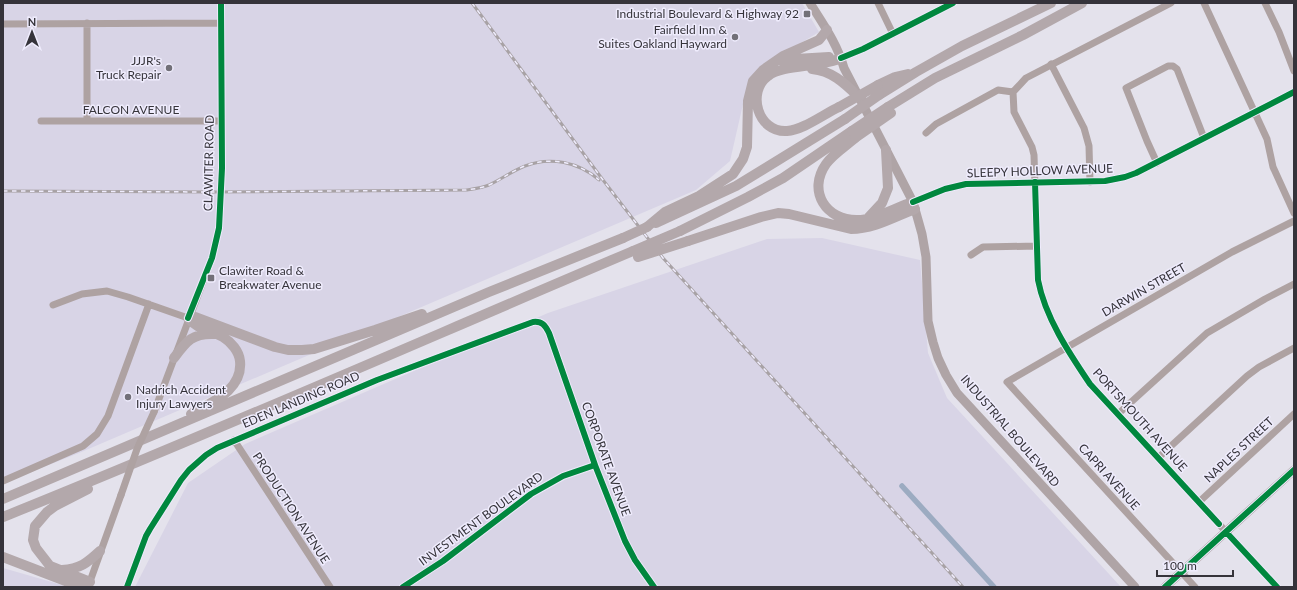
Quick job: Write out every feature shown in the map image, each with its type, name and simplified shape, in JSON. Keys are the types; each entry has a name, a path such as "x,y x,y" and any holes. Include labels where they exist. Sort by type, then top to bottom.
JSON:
{"highway":[{"path":"667,215 736,186 845,118 895,77 916,72 962,46 1051,3"},
{"path":"636,254 783,178 854,134 935,78 1023,35 1082,3"},
{"path":"3,499 489,292 647,227 728,179 743,159 747,147 748,101 751,87 757,75 783,56 818,40 827,30"},
{"path":"778,60 830,57 841,58"},
{"path":"841,58 832,63 774,72 763,80 756,97 758,110 768,126 784,132 793,130 839,107 879,90"},
{"path":"800,67 820,69 829,72 845,84 862,100"},
{"path":"854,134 826,163 819,176 817,186 819,196 824,205 832,213 849,220 868,218 914,205"},
{"path":"868,218 882,203 888,188 886,150"},
{"path":"3,517 148,459 428,337 606,263 688,241 771,214 789,214 851,229 861,229 875,226 914,205"},
{"path":"188,318 195,317 275,347 288,350 314,349 375,330 471,296 489,292"},
{"path":"152,436 229,391 240,374 239,358 236,350 228,341 217,334 194,325 188,318"},
{"path":"174,358 185,343 191,338 202,335 217,334"},
{"path":"88,586 50,566 36,548 33,540 35,526 40,519 55,506 148,459"},
{"path":"60,570 73,569 84,565 100,551"},
{"path":"3,556 88,586"}],"main road":[{"name":"INDUSTRIAL BOULEVARD","path":"810,3 827,30 841,58 844,68 862,100 914,205 922,234 926,257 928,321 937,353 946,375 957,393 1135,587"},
{"path":"1165,587 1294,470"}],"street":[{"name":"CLAWITER ROAD","path":"100,551 212,258 219,228 222,168 220,3"},
{"path":"878,3 892,34"},
{"path":"841,58 863,49 942,6 953,3"},
{"path":"926,133 936,124 998,90 1013,92 1026,78 1171,3"},
{"path":"1204,3 1267,139 1273,167 1294,213"},
{"path":"1265,3 1279,32 1294,71"},
{"path":"87,23 87,121"},
{"path":"3,24 220,23"},
{"path":"1051,64 1084,128 1087,137 1089,146 1090,182"},
{"path":"1157,163 1126,88 1168,66 1175,67 1204,138"},
{"name":"PORTSMOUTH AVENUE","path":"1013,92 1014,112 1032,147 1035,182 1038,280 1040,295 1052,323 1090,384 1277,587"},
{"name":"SLEEPY HOLLOW AVENUE","path":"914,205 956,186 1035,182 1090,182 1125,177 1157,163 1294,92"},
{"name":"FALCON AVENUE","path":"41,121 221,121"},
{"name":"DARWIN STREET","path":"1007,382 1232,252 1294,221"},
{"path":"971,255 983,247 1037,246"},
{"path":"1118,414 1207,333 1294,284"},
{"path":"53,305 82,294 107,291 188,318"},
{"path":"3,481 83,446 97,434 108,416 149,304"},
{"name":"EDEN LANDING ROAD","path":"127,587 146,536 189,470 206,455 234,440 377,380 528,324 538,322 542,323 547,328 549,333"},
{"name":"CORPORATE AVENUE","path":"549,333 595,465 625,541 635,560 654,587"},
{"path":"1158,458 1248,376 1294,348"},
{"name":"CAPRI AVENUE","path":"1007,382 1195,587"},
{"name":"NAPLES STREET","path":"1199,502 1294,414"},
{"name":"PRODUCTION AVENUE","path":"234,440 330,587"},
{"name":"INVESTMENT BOULEVARD","path":"403,587 443,561 531,494 563,476 595,465"},
{"path":"88,586 100,551"}],"shaded area":[{"path":"3,3 802,3 819,32 761,67 746,91 730,161 696,190 79,453 3,483"},
{"path":"822,238 920,260 928,353 947,398 1121,587 135,587 188,483 245,444 548,313 767,239"},
{"path":"3,568 69,587 3,587"}],"waterway":[{"path":"902,486 994,587"}],"railway":[{"path":"472,3 603,180 663,258 963,587"},
{"path":"3,191 213,192 466,190 486,186 520,168 544,161 564,162 573,165 583,169 599,180"}],"cycle path":[{"path":"188,318 212,258 219,228 222,168 221,3"},
{"path":"841,58 863,49 953,3"},
{"path":"913,202 945,189 966,184 1105,181 1125,177 1136,173 1294,92"},
{"path":"1035,182 1038,280 1041,294 1052,321 1074,360 1090,384 1219,524"},
{"path":"127,587 150,529 181,480 189,470 206,455 217,448 377,380 533,322 543,324 549,333 595,465 625,541 635,560 654,587"},
{"path":"403,587 443,561 531,494 563,476 595,465"},
{"path":"1165,587 1294,470"},
{"path":"1226,532 1277,587"}],"place":[{"name":"Industrial Boulevard & Highway 92","path":"807,14"},
{"name":"Fairfield Inn & Suites Oakland Hayward","path":"735,37"},
{"name":"JJJR's Truck Repair","path":"169,68"},
{"name":"Clawiter Road & Breakwater Avenue","path":"211,278"},
{"name":"Nadrich Accident Injury Lawyers","path":"128,397"}]}
